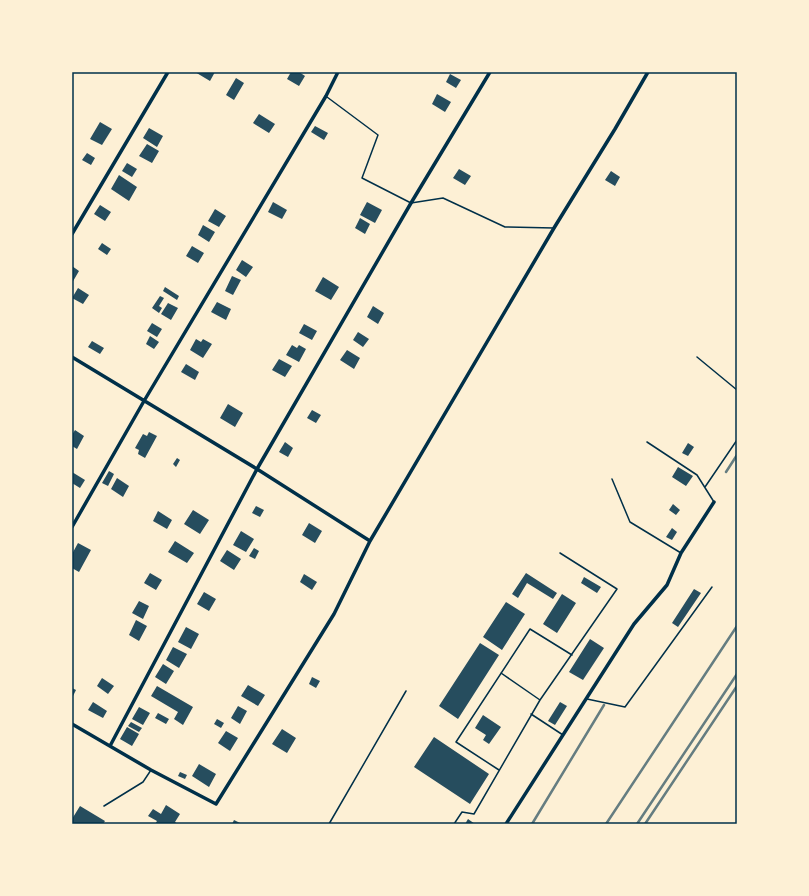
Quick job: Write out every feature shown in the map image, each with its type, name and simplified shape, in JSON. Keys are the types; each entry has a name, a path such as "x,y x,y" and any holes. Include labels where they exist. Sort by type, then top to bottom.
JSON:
{"street":[{"path":"72,234 168,72"},
{"path":"72,527 144,401 326,96 338,72"},
{"path":"110,746 257,469 411,203 490,72"},
{"path":"72,724 151,770 216,804 334,614 370,541 554,228 648,72"},
{"path":"72,357 257,469 370,541"},
{"path":"506,824 634,624 667,585 681,553 714,502"}],"lane":[{"path":"326,96 378,135 362,178 411,203 443,198 505,227 554,228"},
{"path":"697,357 737,390"},
{"path":"705,487 737,440"},
{"path":"648,442 697,475 714,502"},
{"path":"612,479 630,522 681,553"},
{"path":"454,824 462,812 474,814 531,714 617,590 560,553"},
{"path":"586,699 625,707 712,587"},
{"path":"499,770 456,742 530,629 572,655"},
{"path":"501,673 540,700"},
{"path":"329,824 406,691"},
{"path":"531,714 563,735"},
{"path":"104,806 143,782 151,770"}],"building":[{"path":"195,72 215,72 210,81"},
{"path":"291,72 299,72 305,76 299,86 287,79"},
{"path":"450,74 461,80 456,88 446,82"},
{"path":"236,78 244,83 234,100 226,95"},
{"path":"437,94 451,102 445,112 432,104"},
{"path":"259,114 275,124 269,133 253,123"},
{"path":"100,122 112,129 102,145 90,139"},
{"path":"315,126 328,133 324,140 311,132"},
{"path":"149,128 163,136 157,147 143,138"},
{"path":"147,144 159,151 152,163 139,156"},
{"path":"87,153 95,158 91,165 82,160"},
{"path":"127,163 137,169 132,177 122,171"},
{"path":"459,169 471,176 465,185 453,178"},
{"path":"611,171 620,177 615,186 605,180"},
{"path":"119,175 137,187 129,201 111,189"},
{"path":"273,202 287,210 282,219 268,212"},
{"path":"367,202 382,210 375,223 360,215"},
{"path":"100,205 111,212 105,221 94,214"},
{"path":"215,209 226,216 219,227 208,221"},
{"path":"360,218 370,224 365,234 355,228"},
{"path":"203,225 215,232 209,242 198,235"},
{"path":"102,243 111,249 107,255 98,249"},
{"path":"192,246 204,253 198,263 186,256"},
{"path":"242,260 253,267 246,277 236,270"},
{"path":"72,266 79,271 72,283"},
{"path":"232,276 241,280 233,295 225,291"},
{"path":"323,277 339,287 331,300 315,291"},
{"path":"165,287 179,296 177,300 163,291"},
{"path":"78,288 89,295 83,304 72,298"},
{"path":"160,296 164,298 159,306 162,308 159,313 152,308"},
{"path":"217,302 231,309 226,320 211,312"},
{"path":"168,303 178,308 171,320 161,314"},
{"path":"373,306 384,313 378,324 367,317"},
{"path":"152,323 162,329 157,337 147,331"},
{"path":"304,324 317,331 312,340 299,333"},
{"path":"358,332 369,339 363,347 353,340"},
{"path":"150,336 159,342 154,349 146,344"},
{"path":"196,339 201,342 203,339 212,344 203,358 190,350"},
{"path":"92,341 104,348 100,354 88,347"},
{"path":"292,345 297,348 299,345 306,349 299,362 286,355"},
{"path":"347,350 360,358 354,369 340,360"},
{"path":"279,359 292,366 285,377 272,370"},
{"path":"186,364 199,372 195,380 181,372"},
{"path":"228,404 243,413 235,427 220,418"},
{"path":"312,410 321,415 316,423 307,418"},
{"path":"75,430 84,436 77,449 72,446 72,435"},
{"path":"149,432 157,436 145,458 138,454 139,450 135,448 143,434 147,436"},
{"path":"285,442 293,448 288,457 279,452"},
{"path":"688,443 694,447 688,456 682,453"},
{"path":"177,458 180,460 176,467 173,464"},
{"path":"678,467 693,476 686,486 672,477"},
{"path":"109,471 114,474 108,486 102,483"},
{"path":"72,472 85,480 80,488 72,483"},
{"path":"117,478 129,486 123,497 111,489"},
{"path":"673,504 680,510 676,515 669,510"},
{"path":"256,506 264,510 260,517 252,513"},
{"path":"193,510 209,520 200,534 184,524"},
{"path":"158,511 172,520 167,529 153,521"},
{"path":"309,523 322,531 315,543 302,535"},
{"path":"672,528 677,532 672,540 666,537"},
{"path":"241,531 254,539 246,552 233,545"},
{"path":"175,541 194,553 187,563 168,552"},
{"path":"78,543 91,550 79,572 72,568 72,554"},
{"path":"254,548 259,551 255,559 249,556"},
{"path":"227,550 241,559 234,570 220,561"},
{"path":"150,573 162,580 156,590 144,583"},
{"path":"526,573 557,593 553,599 527,583 518,598 512,594"},
{"path":"304,574 317,582 312,590 300,582"},
{"path":"584,577 601,587 597,593 581,583"},
{"path":"694,589 701,593 678,627 672,623"},
{"path":"204,592 216,599 209,611 197,604"},
{"path":"562,594 576,603 557,633 543,624"},
{"path":"139,601 149,606 143,619 132,613"},
{"path":"506,602 525,614 502,650 483,637"},
{"path":"136,620 147,626 139,641 129,635"},
{"path":"186,627 199,634 191,649 178,642"},
{"path":"590,639 604,648 583,680 569,672"},
{"path":"480,643 499,655 458,719 439,706"},
{"path":"173,647 187,654 179,668 166,660"},
{"path":"163,664 174,671 166,684 155,677"},
{"path":"312,677 320,681 316,688 309,684"},
{"path":"102,678 114,686 108,694 97,686"},
{"path":"248,685 265,695 258,706 241,696"},
{"path":"157,686 193,707 183,725 174,719 178,712 151,696"},
{"path":"72,688 76,690 72,698"},
{"path":"93,702 107,711 103,718 88,710"},
{"path":"560,702 567,706 555,725 548,721"},
{"path":"238,706 247,711 240,724 231,718"},
{"path":"139,707 150,713 143,725 132,719"},
{"path":"158,713 169,719 166,724 155,718"},
{"path":"483,715 501,727 489,744 483,740 486,735 475,728"},
{"path":"217,719 224,723 221,728 214,724"},
{"path":"131,722 142,728 139,732 128,726"},
{"path":"127,727 139,734 132,746 120,739"},
{"path":"282,729 296,738 287,753 272,744"},
{"path":"226,731 238,738 230,751 218,743"},
{"path":"434,737 489,774 470,804 414,767"},
{"path":"199,764 216,774 209,787 192,776"},
{"path":"180,772 187,775 185,779 178,776"},
{"path":"166,805 180,814 175,822 178,824 155,824 157,821 148,816 153,809 161,814"},
{"path":"80,806 105,821 103,824 72,824 72,819"},
{"path":"468,819 475,824 465,824"},
{"path":"234,820 242,824 232,824"}],"railway":[{"path":"726,472 737,455"},
{"path":"606,824 737,626"},
{"path":"637,824 737,674"},
{"path":"645,824 737,686"},
{"path":"532,824 604,705"}]}
